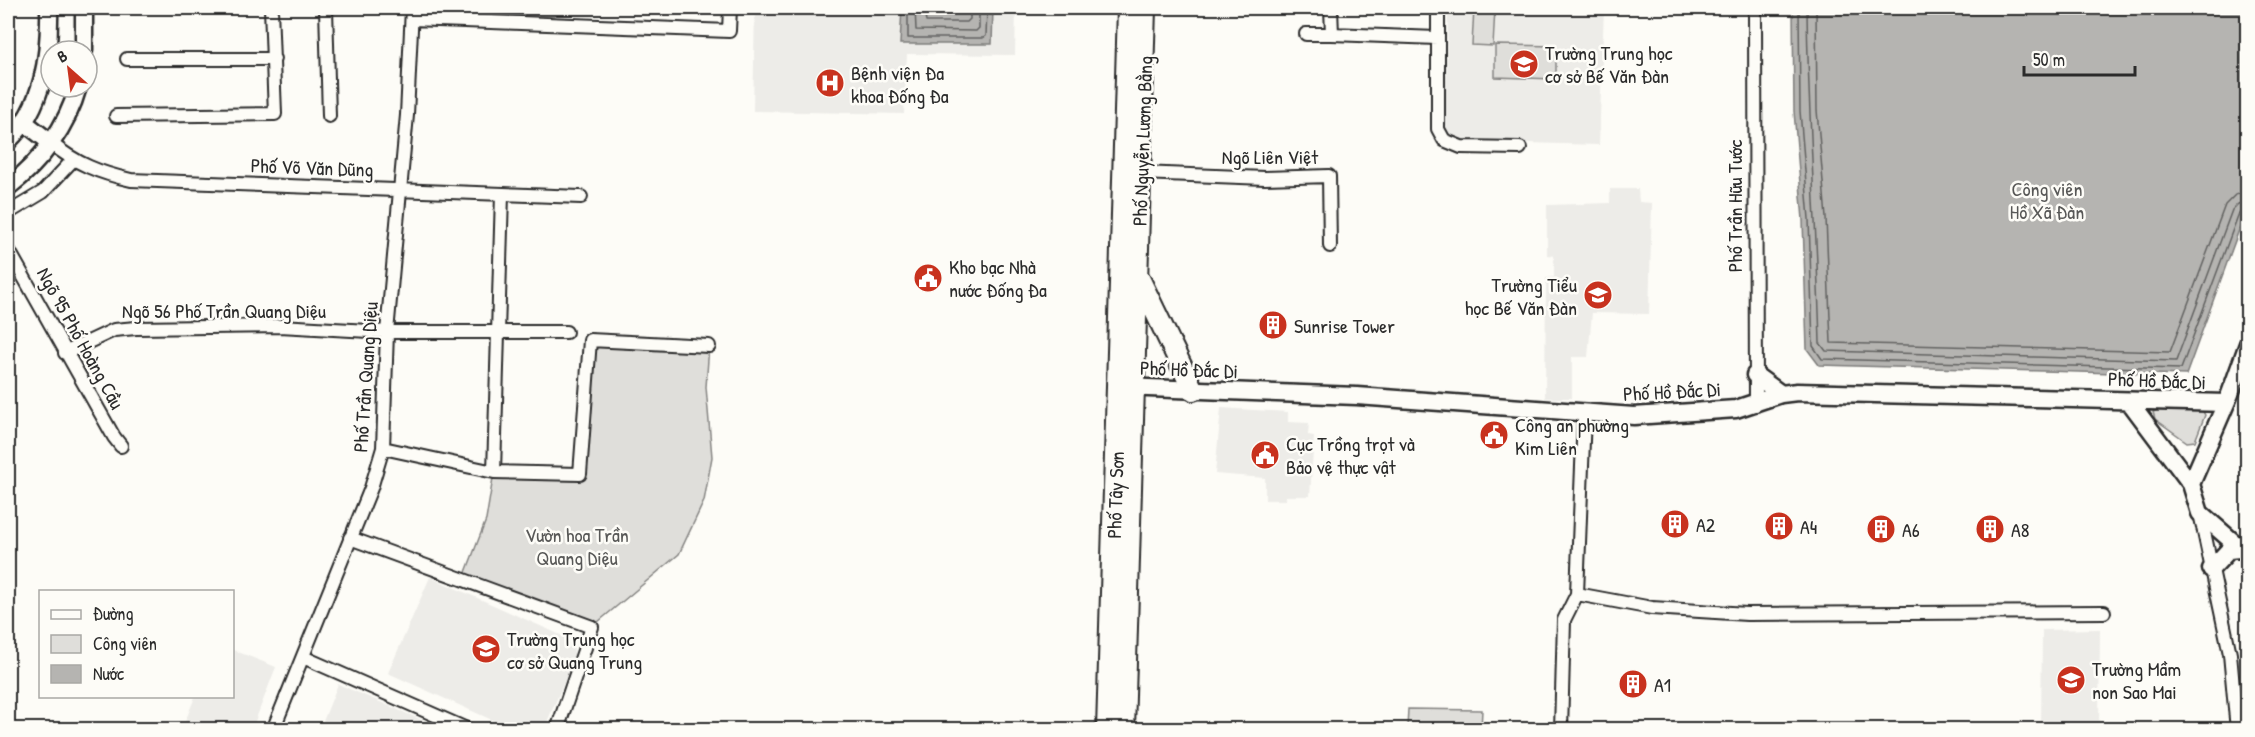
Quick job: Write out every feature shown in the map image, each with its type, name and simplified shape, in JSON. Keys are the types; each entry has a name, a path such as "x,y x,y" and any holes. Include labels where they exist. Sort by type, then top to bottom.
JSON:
{"main road":[{"name":"Phố Nguyễn Lương Bằng","path":"1121,261 1128,8"},
{"name":"Phố Nguyễn Lương Bằng","path":"1138,276 1145,8"},
{"name":"Phố Tây Sơn","path":"1121,261 1126,387 1124,729"},
{"name":"Phố Tây Sơn","path":"1107,729 1126,387 1138,276"},
{"path":"1138,276 1193,390"}],"street":[{"path":"8,141 24,122 43,76 47,54 49,8"},
{"path":"84,8 84,39"},
{"path":"116,116 275,114 272,8"},
{"path":"326,8 329,116"},
{"path":"412,13 729,31 730,8"},
{"path":"1332,8 1332,34"},
{"path":"1438,8 1438,129 1444,140 1461,147 1520,148"},
{"name":"Phố Trần Hữu Tước","path":"1755,8 1756,405"},
{"name":"Phố Trần Quang Diệu","path":"273,729 371,488 383,448 387,332 400,191 412,13"},
{"path":"1306,34 1437,38"},
{"path":"127,59 274,59"},
{"path":"8,187 38,161 51,143 72,99"},
{"path":"24,122 51,143"},
{"name":"Phố Võ Văn Dũng","path":"51,143 72,160 102,173 131,180 582,197"},
{"path":"8,213 43,192 72,160"},
{"name":"Ngõ Liên Việt","path":"1141,173 1265,178 1329,176 1330,246"},
{"path":"494,472 502,194"},
{"name":"Ngõ 95 Phố Hoàng Cầu","path":"8,249 65,353 121,446"},
{"name":"Ngõ 56 Phố Trần Quang Diệu","path":"65,353 114,330 135,328 280,326 387,332 566,333"},
{"path":"383,448 494,472 580,474 590,340 709,346"},
{"path":"2191,484 2226,403 2247,344"},
{"path":"1755,375 1781,394"},
{"name":"Phố Hồ Đắc Di","path":"1126,387 1420,400 1584,415 1641,416 1736,409 1756,405 1781,394 1809,392 2226,403"},
{"path":"2129,401 2191,484 2200,513 2230,654 2237,729"},
{"path":"1561,729 1564,620 1577,594 1584,415"},
{"path":"2200,513 2243,552"},
{"path":"350,538 592,627 557,729"},
{"path":"2211,569 2229,550 2243,552"},
{"path":"1577,594 1652,608 1747,614 2104,612"},
{"path":"303,657 469,729"}],"shaded area":[{"name":"Bệnh viện Đa khoa Đống Đa","path":"755,8 1016,8 1015,55 907,54 904,114 753,111"},
{"name":"Trường Trung học cơ sở Bế Văn Đàn","path":"1448,8 1604,8 1599,145 1450,141 1445,121"},
{"name":"Trường Tiểu học Bế Văn Đàn","path":"1610,189 1638,189 1639,202 1652,203 1649,314 1592,313 1588,357 1572,357 1572,398 1545,398 1546,278 1554,277 1554,256 1547,255 1547,205 1610,203"},
{"name":"Cục Trồng trọt và Bảo vệ thực vật","path":"1221,408 1288,412 1288,422 1309,423 1308,435 1314,436 1310,496 1286,496 1286,500 1265,500 1265,478 1215,474"},
{"name":"Trường Trung học cơ sở Quang Trung","path":"430,577 572,640 575,657 544,729 512,729 388,673"},
{"name":"Trường Mầm non Sao Mai","path":"2100,629 2099,729 2041,729 2042,630"},
{"path":"234,650 276,667 252,729 182,729 195,698 234,698"},
{"path":"338,684 443,729 320,729"}],"green space":[{"path":"1474,8 1495,8 1493,46 1472,45"},
{"path":"1495,45 1556,46 1556,79 1495,77"},
{"name":"Vườn hoa Trần Quang Diệu","path":"590,340 709,346 706,387 712,457 704,501 679,554 592,627 463,580 486,520 494,472 580,474"},
{"path":"2202,410 2205,415 2195,441 2187,442 2155,419 2153,412"},
{"path":"1408,709 1482,710 1481,729 1407,729"}],"water":[{"path":"902,8 993,8 992,44 900,44"},
{"name":"Công viên Hồ Xã Đàn","path":"1793,8 2247,8 2247,208 2186,375 1819,365 1807,349 1803,220 1794,111"}],"place":[{"name":"Trường Trung học cơ sở Bế Văn Đàn","path":"1524,64"},
{"name":"Bệnh viện Đa khoa Đống Đa","path":"830,83"},
{"name":"Kho bạc Nhà nước Đống Đa","path":"928,278"},
{"name":"Trường Tiểu học Bế Văn Đàn","path":"1598,295"},
{"name":"Sunrise Tower","path":"1273,325"},
{"name":"Công an phường Kim Liên","path":"1494,435"},
{"name":"Cục Trồng trọt và Bảo vệ thực vật","path":"1265,455"},
{"name":"A2","path":"1675,524"},
{"name":"A4","path":"1779,526"},
{"name":"A6","path":"1881,529"},
{"name":"A8","path":"1990,529"},
{"name":"Trường Trung học cơ sở Quang Trung","path":"486,649"},
{"name":"Trường Mầm non Sao Mai","path":"2071,680"},
{"name":"A1","path":"1633,684"}]}
